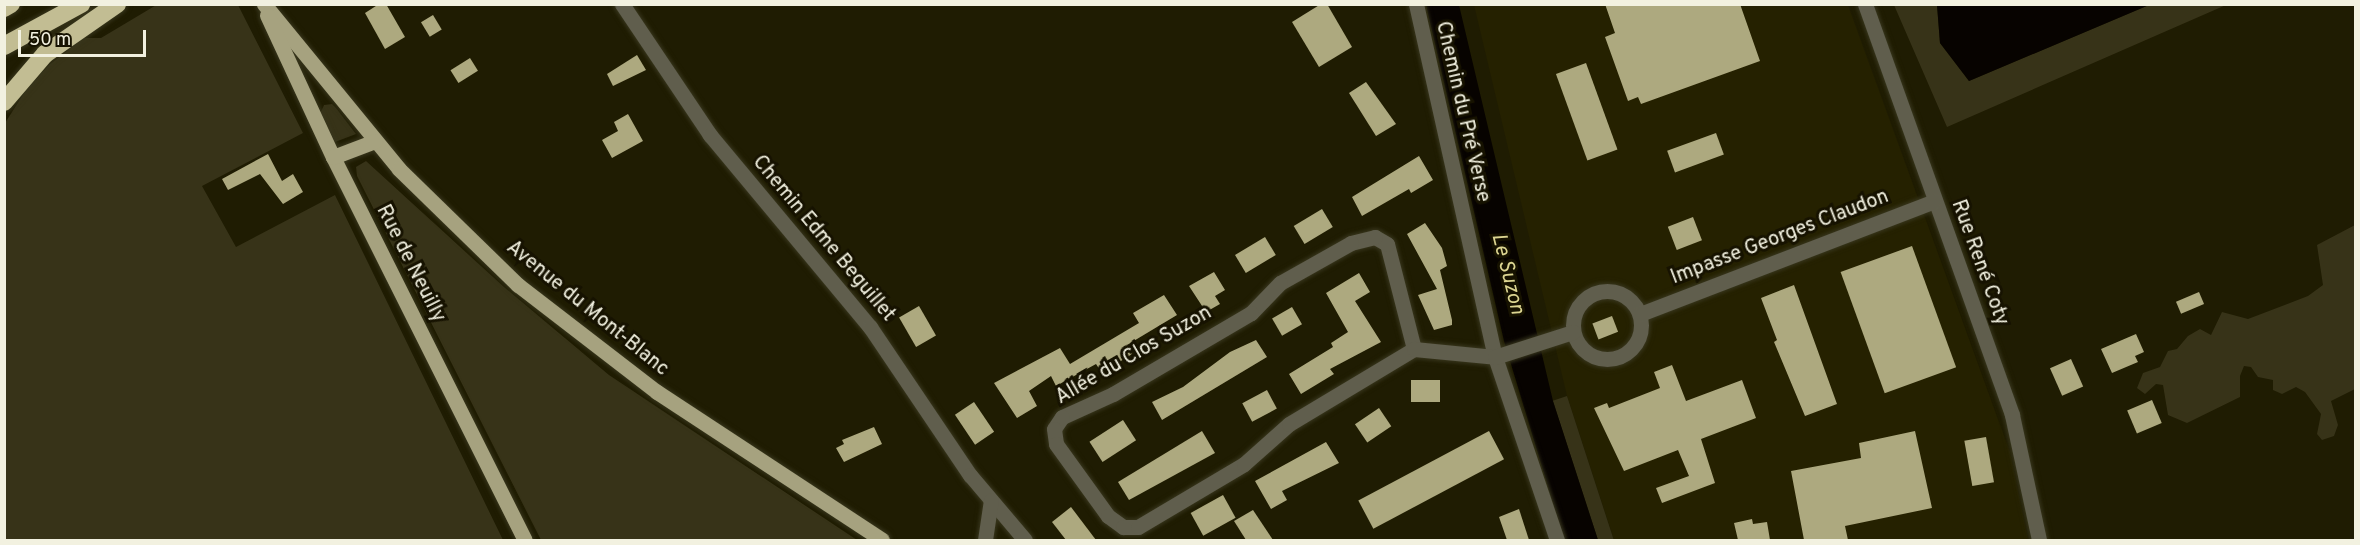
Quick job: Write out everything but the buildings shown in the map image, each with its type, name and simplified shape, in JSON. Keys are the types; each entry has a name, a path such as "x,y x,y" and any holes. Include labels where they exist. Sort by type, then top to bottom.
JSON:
{"highway":[{"path":"4,8 11,4"},
{"path":"4,46 81,4"},
{"path":"4,102 45,54 117,4"}],"main road":[{"name":"Avenue du Mont-Blanc","path":"263,4 375,141 518,285 590,342 778,475 882,540"},
{"name":"Rue de Neuilly","path":"263,4 333,157 521,536"},
{"path":"333,157 375,141"}],"street":[{"name":"Chemin Edme Beguillet","path":"622,4 710,135 870,327 991,500 1025,540"},
{"name":"Chemin du Pré Verse","path":"1416,4 1495,357 1557,540"},
{"name":"Rue René Coty","path":"1865,4 2012,414 2039,540"},
{"name":"Impasse Georges Claudon","path":"1640,314 1934,201"},
{"name":"Allée du Clos Suzon","path":"1375,237 1387,244 1414,349 1289,424 1244,464 1138,526 1122,527 1108,516 1056,444 1054,429 1062,417 1113,394 1251,313 1280,283 1351,243 1375,237"},
{"path":"1604,290 1626,296 1640,314 1642,325 1635,346 1616,358 1605,359 1584,351 1573,332 1573,320 1583,300 1604,290"},
{"path":"1414,349 1495,357 1573,332"},
{"path":"985,540 991,500"}],"shaded area":[{"path":"158,4 238,5 303,133 202,186 236,247 335,195 503,540 5,540 5,123 26,90 49,65 84,38 101,38"},
{"path":"1474,5 1848,5 2010,452 2028,540 1614,540 1567,396"},
{"path":"1894,5 1937,5 1940,43 1969,81 2149,5 2226,5 1947,127"},
{"path":"332,104 356,134 335,142 320,114 324,105"},
{"path":"366,161 504,287 609,375 857,540 541,540 357,176 356,167"},
{"path":"2355,225 2355,389 2331,401 2338,425 2334,436 2322,440 2317,434 2321,414 2305,392 2296,387 2282,394 2273,390 2273,380 2258,377 2251,367 2244,366 2240,376 2240,397 2187,423 2168,415 2163,385 2156,384 2145,394 2137,388 2143,373 2160,367 2168,351 2177,349 2188,336 2200,329 2211,335 2222,312 2248,319 2308,296 2323,285 2317,245"},
{"path":"1567,396 1614,540 1598,540 1553,401"}],"water":[{"path":"1937,4 2149,5 1969,81 1940,43"},
{"name":"Le Suzon","path":"1426,5 1459,5 1553,401 1598,540 1564,540 1504,341"}]}
